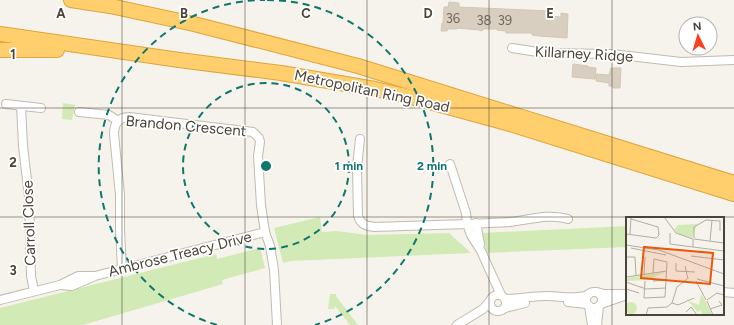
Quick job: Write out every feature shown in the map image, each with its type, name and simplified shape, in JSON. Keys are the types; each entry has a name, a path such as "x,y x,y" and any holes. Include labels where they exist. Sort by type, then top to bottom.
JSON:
{"highway":[{"name":"Metropolitan Ring Road","path":"71,0 110,6 194,24 358,66 734,183"},
{"name":"Metropolitan Ring Road","path":"0,34 178,60 296,75 395,94 510,124 734,194"},
{"path":"0,50 103,49"}],"street":[{"name":"Killarney Ridge","path":"512,48 553,54 612,54 681,62 734,60"},
{"path":"6,104 41,108"},
{"name":"Carroll Close","path":"21,106 23,146 29,197 31,276 34,292"},
{"path":"79,112 109,115 118,121"},
{"name":"Brandon Crescent","path":"122,269 120,195 114,134 115,126 118,121 123,118 129,117 245,130 255,133 260,142 258,160 261,205 265,232"},
{"path":"360,139 357,167 358,216 361,222 365,225 375,227 467,224 517,221 557,216 568,219"},
{"path":"450,164 466,213 467,224 481,251 489,272 507,303 505,308"},
{"path":"476,223 481,251"},
{"path":"265,232 270,246 274,270 277,325"},
{"name":"Ambrose Treacy Drive","path":"0,300 60,285 78,276 95,276 265,232"},
{"path":"489,272 491,299 490,306 494,310"},
{"path":"460,323 483,309 496,295 515,299 547,296 578,298 592,292 626,295"},
{"path":"597,292 602,298 597,325"},
{"path":"724,292 734,293"},
{"path":"588,294 586,299 592,325"},
{"path":"460,323 494,310 499,311 522,303 557,301 588,305 594,308 626,295"}],"green space":[{"path":"63,103 75,105 72,120 62,119"},
{"path":"320,217 322,232 337,231 367,235 449,233 471,253 290,261 283,263 274,228"},
{"path":"626,226 626,247 487,253 481,233"},
{"path":"260,248 265,268 222,280 223,284 83,325 0,325 0,308 216,254 217,259"},
{"path":"330,294 336,294 358,325 350,325 335,306 334,309 328,309"}],"building":[{"path":"449,2 459,3 459,7 550,11 550,16 561,17 561,13 568,14 567,38 532,35 532,33 506,33 506,31 497,29 484,29 481,31 457,28 441,31 444,7 448,7"},
{"path":"573,64 596,68 595,79 572,77"},
{"path":"611,68 621,68 620,88 613,88 613,86 609,86 609,83 596,81 596,74 609,75"}]}
